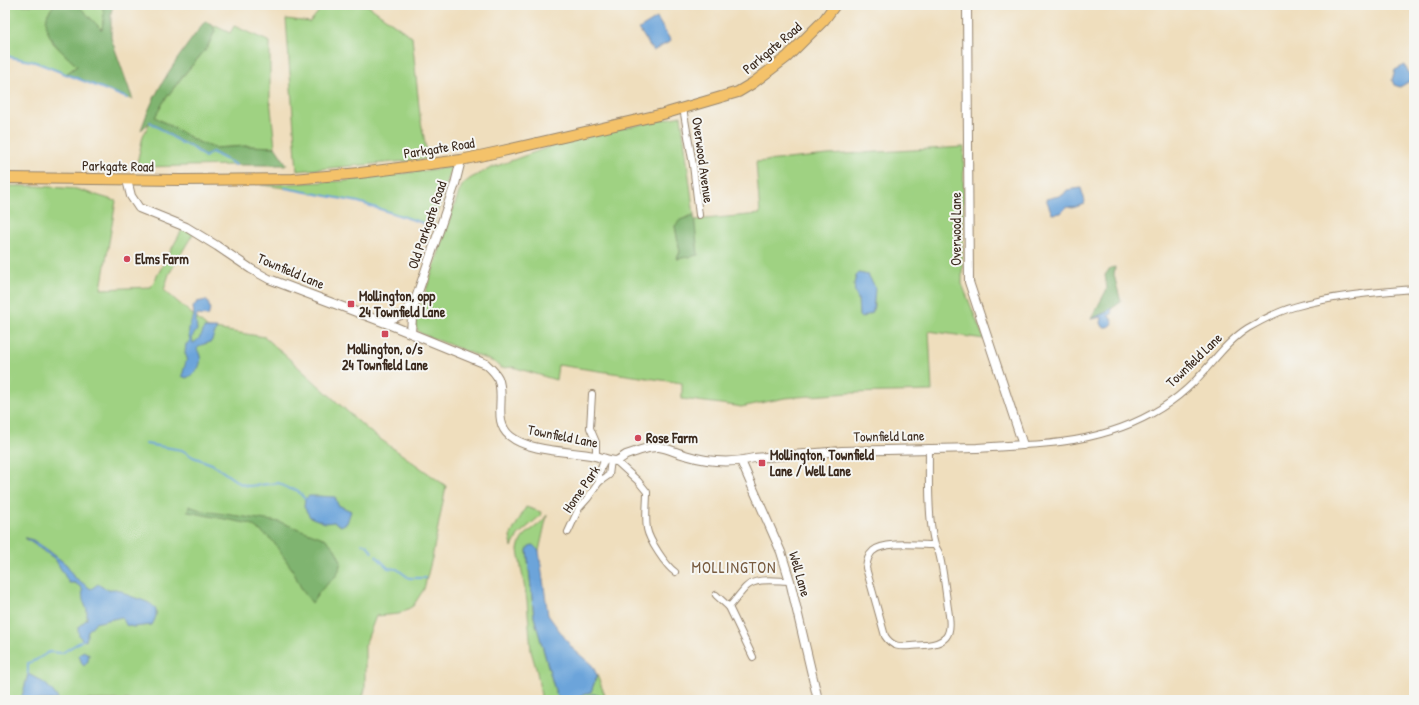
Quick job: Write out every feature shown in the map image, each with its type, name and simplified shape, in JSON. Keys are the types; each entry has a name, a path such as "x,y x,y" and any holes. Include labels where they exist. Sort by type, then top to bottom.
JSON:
{"main road":[{"name":"Parkgate Road","path":"5,178 127,180 293,179 360,173 461,160 648,117 738,92 770,71 802,44 824,20 835,5"}],"street":[{"name":"Overwood Lane","path":"967,5 969,282 1023,445"},
{"name":"Overwood Avenue","path":"683,108 693,165 699,215"},
{"name":"Old Parkgate Road","path":"411,333 412,317 416,298 455,184 461,160"},
{"name":"Townfield Lane","path":"127,180 131,196 139,208 186,227 269,279 411,333 486,364 494,371 500,383 500,419 502,426 510,436 520,441 552,450 596,456 611,460 634,452 658,447 694,458 725,463 754,458 842,450 977,448 1052,444 1079,440 1120,428 1157,412 1194,383 1246,329 1294,307 1372,292 1414,289"},
{"name":"Old Parkgate Road","path":"380,321 404,314 416,298"},
{"path":"592,394 590,428 596,442 596,456"},
{"path":"929,448 929,496 935,545 939,552 946,590 950,624 949,630 946,637 940,641 925,645 904,647 895,646 891,644 885,636 866,568 867,560 874,550 880,547 891,545 935,545"},
{"path":"599,482 599,474 611,460 638,481 647,492 646,523 648,532 669,568 675,572"},
{"name":"Home Park","path":"568,532 577,520 579,508 599,482 609,475 611,460"},
{"name":"Well Lane","path":"741,461 781,552 790,581 818,700"},
{"path":"729,607 746,586 767,580 790,581"},
{"path":"716,595 729,607 753,657"}],"green space":[{"path":"5,5 54,5 48,14 47,25 53,43 77,66 66,74 35,62 10,57 5,53"},
{"path":"54,5 79,6 102,30 104,13 102,5 113,5 111,13 111,38 133,100 66,74 77,66 55,44 48,31 46,24 47,16"},
{"path":"76,5 102,5 104,12 102,30"},
{"path":"324,5 367,5 412,37 420,116 428,159 297,171 286,19 310,22"},
{"path":"205,21 213,25 215,31 207,48 182,77 164,101 155,117 198,142 215,148 247,146 275,147 287,165 236,165 212,152 205,157 192,147 180,142 150,122 141,130 153,100 168,72"},
{"path":"213,25 230,33 234,26 270,42 270,99 275,147 247,146 215,148 198,142 155,117 164,101 182,77 207,48 215,31"},
{"path":"681,116 694,215 687,217 675,226 680,252 677,258 698,255 694,220 760,214 756,162 828,155 964,147 962,284 984,339 929,331 932,391 849,393 785,398 741,407 682,399 682,383 558,365 556,380 513,367 501,368 494,362 422,334 418,331 416,320 463,184 471,178 491,168 549,147 614,130","holes":["859,273 868,275 871,279 873,287 874,307 859,312 855,279"]},
{"path":"150,122 180,142 192,147 205,157 212,152 236,165 138,167 137,163 143,136"},
{"path":"452,167 433,226 358,202 261,185 343,181"},
{"path":"5,186 38,186 76,189 116,201 101,289 151,287 184,226 194,232 169,274 164,290 208,328 265,337 369,431 446,486 432,558 424,589 413,606 399,614 376,616 365,645 365,689 362,700 5,700"},
{"path":"694,215 698,255 677,259 680,252 675,226 680,220"},
{"path":"1115,267 1114,275 1121,302 1107,312 1091,319 1107,289 1105,275 1110,268"},
{"path":"189,506 203,511 280,522 326,539 335,549 341,561 339,570 336,576 321,590 312,603 302,590 292,569 272,540 251,524 188,512"},
{"path":"526,507 541,512 540,516 518,535 512,547 510,536"},
{"path":"547,515 539,551 533,545 527,550 534,617 556,694 563,700 540,700 541,696 537,672 531,651 527,601 518,550 522,539"},
{"path":"597,675 606,698 593,694 581,700 570,700 591,692"}],"water":[{"path":"657,18 671,41 653,51 639,29"},
{"path":"1405,65 1411,77 1410,81 1400,87 1394,85 1392,80 1395,70"},
{"path":"1081,188 1085,201 1084,204 1073,208 1067,207 1061,213 1052,214 1046,199 1063,195 1067,190"},
{"path":"859,273 868,275 875,289 873,311 872,313 861,318 859,316 858,299 855,293 854,284 856,276"},
{"path":"206,300 210,308 210,312 208,316 197,315 197,330 192,337 193,343 197,341 203,333 204,328 217,328 211,342 201,345 197,349 200,358 199,366 194,373 186,378 182,376 187,358 185,353 186,344 190,342 189,329 194,316 193,307 197,302"},
{"path":"1111,308 1112,314 1108,316 1111,318 1113,323 1110,326 1103,327 1101,323 1102,317 1091,319 1107,312"},
{"path":"309,496 335,497 338,505 351,511 347,523 341,526 334,522 325,523 310,517 304,507 305,499"},
{"path":"25,538 33,540 48,550 67,565 73,576 91,589 98,584 106,589 116,589 152,604 156,612 152,625 133,627 126,625 122,617 95,623 88,631 86,641 80,638 78,627 87,619 87,610 83,600 82,588 75,583 69,583 55,559"},
{"path":"533,545 539,551 548,615 573,649 592,665 597,675 591,692 570,700 563,700 556,694 534,617 527,550 529,546"},
{"path":"83,651 89,654 88,661 84,666 79,655"},
{"path":"28,674 46,684 59,700 19,700 22,696"},
{"path":"593,694 606,698 607,700 581,700"}],"waterway":[{"path":"5,53 10,57 35,62 127,98"},
{"path":"150,122 180,142 192,147 205,157 212,152 236,165"},
{"path":"285,188 358,202 429,225"},
{"path":"146,444 182,450 193,457 212,464 239,483 248,486 279,483 289,489 297,490 305,499"},
{"path":"362,544 367,545 372,552"},
{"path":"376,556 388,568 397,569 409,578 425,578"},
{"path":"28,674 28,663 49,652 62,653 83,640"}],"place":[{"name":"Elms Farm","path":"127,259"},
{"name":"Mollington, opp 24 Townfield Lane","path":"351,304"},
{"name":"Mollington, o/s 24 Townfield Lane","path":"385,334"},
{"name":"Rose Farm","path":"638,438"},
{"name":"Mollington, Townfield Lane / Well Lane","path":"762,463"}],"district":[{"name":"MOLLINGTON","path":"734,567"}]}
